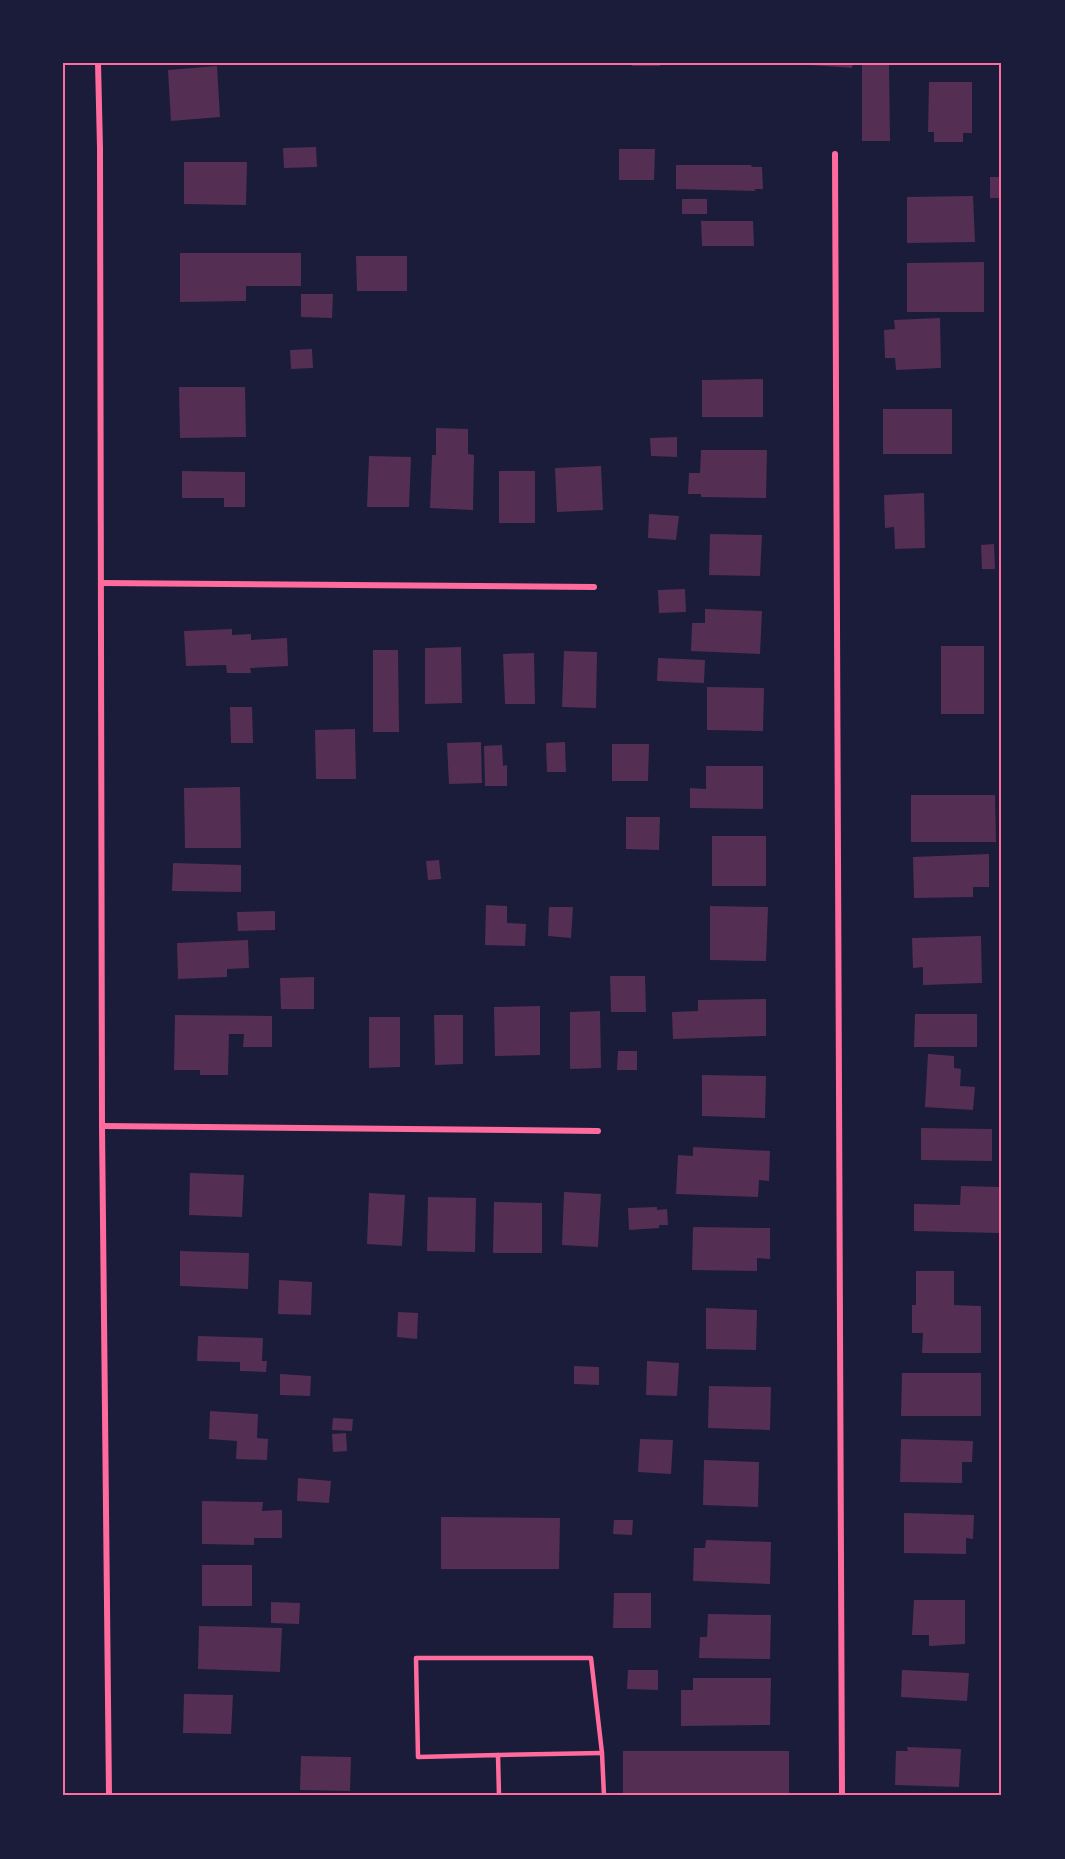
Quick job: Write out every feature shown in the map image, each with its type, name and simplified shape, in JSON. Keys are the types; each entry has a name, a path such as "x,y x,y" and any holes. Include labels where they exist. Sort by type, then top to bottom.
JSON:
{"street":[{"path":"98,63 102,1126 109,1796"},
{"path":"835,154 842,1796"},
{"path":"101,583 594,587"},
{"path":"102,1126 598,1131"}],"lane":[{"path":"602,1754 418,1758 416,1658 591,1658 602,1754 604,1796"},
{"path":"498,1755 499,1796"}],"building":[{"path":"632,63 660,63 660,66 632,66"},
{"path":"812,63 853,63 852,68 811,65"},
{"path":"862,63 889,63 890,141 862,141"},
{"path":"217,66 220,117 171,121 168,70"},
{"path":"929,82 972,82 972,133 963,133 963,142 934,142 934,132 928,132"},
{"path":"316,147 317,167 284,168 283,148"},
{"path":"619,149 655,149 654,180 619,180"},
{"path":"184,162 247,162 246,205 184,204"},
{"path":"676,165 762,167 763,189 754,189 756,191 676,189"},
{"path":"990,177 1002,177 1002,198 990,198"},
{"path":"973,196 975,242 907,243 907,197"},
{"path":"682,199 707,199 707,214 682,214"},
{"path":"701,221 753,221 754,246 702,246"},
{"path":"180,253 301,253 301,286 246,286 246,301 180,302"},
{"path":"356,256 407,256 407,291 357,291"},
{"path":"984,262 984,312 907,312 907,263"},
{"path":"301,294 333,294 332,318 301,317"},
{"path":"940,318 941,368 896,370 895,358 885,358 884,330 895,329 894,320"},
{"path":"312,349 313,368 291,369 290,350"},
{"path":"763,379 763,417 702,417 702,380"},
{"path":"179,387 245,387 246,437 180,438"},
{"path":"883,409 952,409 952,454 883,454"},
{"path":"436,428 468,429 468,454 474,455 473,510 430,508 432,455 436,455"},
{"path":"677,437 677,457 651,456 650,438"},
{"path":"701,450 767,450 766,498 701,497 701,494 688,494 689,473 700,473"},
{"path":"369,456 411,457 409,507 367,507"},
{"path":"601,466 603,510 557,512 555,468"},
{"path":"182,471 245,472 245,507 224,507 224,498 182,498"},
{"path":"499,471 535,471 535,523 499,523"},
{"path":"924,493 925,548 895,549 894,527 885,528 884,495"},
{"path":"649,514 679,516 676,540 648,538"},
{"path":"710,534 762,535 760,576 709,575"},
{"path":"994,544 995,569 982,569 981,545"},
{"path":"685,589 686,612 659,613 658,590"},
{"path":"705,609 762,611 760,654 691,651 692,623 705,623"},
{"path":"232,629 232,635 251,634 251,640 287,638 288,666 250,668 251,673 227,673 226,665 186,666 184,631"},
{"path":"941,646 984,646 984,714 941,714"},
{"path":"461,647 462,703 425,704 425,648"},
{"path":"373,650 398,650 399,732 373,732"},
{"path":"564,651 597,652 596,708 562,707"},
{"path":"534,653 535,704 505,704 503,654"},
{"path":"658,658 705,660 704,683 657,681"},
{"path":"707,687 764,688 763,731 707,730"},
{"path":"230,707 252,707 253,743 231,743"},
{"path":"355,729 356,779 316,779 315,730"},
{"path":"481,742 482,783 449,784 447,743"},
{"path":"565,742 566,772 547,772 546,743"},
{"path":"612,744 649,744 648,781 612,781"},
{"path":"502,745 503,766 507,765 507,786 485,786 484,746"},
{"path":"706,766 763,766 763,809 690,808 690,788 706,789"},
{"path":"240,787 241,848 185,848 184,788"},
{"path":"911,795 995,795 996,842 911,842"},
{"path":"626,817 660,817 659,850 626,849"},
{"path":"712,836 766,836 766,886 712,886"},
{"path":"989,854 989,887 973,887 973,897 914,898 913,857"},
{"path":"439,860 441,879 428,880 426,861"},
{"path":"173,863 241,865 241,892 172,891"},
{"path":"486,905 507,906 507,923 526,924 525,946 485,945"},
{"path":"710,906 768,907 766,961 710,960"},
{"path":"549,907 573,907 571,938 548,936"},
{"path":"275,911 275,930 238,931 237,912"},
{"path":"981,936 982,983 923,985 923,967 913,968 912,938"},
{"path":"248,940 249,968 227,969 227,977 178,979 177,943"},
{"path":"610,976 645,976 646,1012 611,1012"},
{"path":"314,977 314,1009 281,1009 280,978"},
{"path":"766,999 766,1036 673,1039 672,1012 698,1011 698,1000"},
{"path":"540,1006 540,1055 495,1056 494,1007"},
{"path":"600,1011 601,1068 570,1069 570,1012"},
{"path":"915,1014 977,1014 977,1047 914,1047"},
{"path":"175,1015 272,1016 272,1047 243,1047 244,1034 229,1034 228,1075 200,1075 200,1070 174,1070"},
{"path":"434,1015 463,1015 463,1064 435,1065"},
{"path":"369,1017 400,1017 400,1067 369,1068"},
{"path":"618,1051 637,1051 637,1070 617,1070"},
{"path":"928,1054 954,1056 954,1068 961,1069 960,1086 975,1087 973,1110 925,1107"},
{"path":"702,1075 766,1076 765,1118 702,1116"},
{"path":"921,1128 992,1129 992,1161 921,1160"},
{"path":"693,1147 770,1151 769,1181 759,1180 758,1197 676,1194 678,1155 693,1156"},
{"path":"190,1173 244,1175 242,1217 189,1215"},
{"path":"961,1186 1000,1187 999,1233 914,1231 914,1204 960,1205"},
{"path":"564,1192 601,1194 598,1247 562,1245"},
{"path":"369,1193 405,1195 402,1246 367,1244"},
{"path":"428,1197 476,1198 475,1252 427,1251"},
{"path":"494,1202 542,1203 542,1253 493,1253"},
{"path":"657,1207 657,1210 667,1209 668,1225 659,1225 659,1228 629,1230 628,1208"},
{"path":"693,1227 770,1228 770,1259 757,1258 757,1271 692,1270"},
{"path":"180,1251 249,1253 248,1289 180,1286"},
{"path":"916,1271 954,1271 954,1305 981,1306 981,1353 922,1353 923,1333 912,1333 912,1305 916,1305"},
{"path":"279,1280 312,1282 311,1315 278,1314"},
{"path":"706,1308 757,1310 756,1350 706,1349"},
{"path":"398,1312 418,1313 417,1339 397,1337"},
{"path":"198,1336 263,1338 262,1361 267,1361 266,1372 240,1371 240,1362 197,1361"},
{"path":"647,1361 679,1363 677,1396 646,1395"},
{"path":"574,1366 599,1367 599,1385 574,1384"},
{"path":"902,1373 981,1373 981,1416 901,1416"},
{"path":"280,1374 311,1376 310,1396 280,1395"},
{"path":"709,1386 771,1387 770,1430 708,1428"},
{"path":"210,1411 258,1414 257,1438 268,1439 267,1460 236,1459 237,1441 209,1439"},
{"path":"333,1418 353,1419 352,1431 332,1430"},
{"path":"346,1433 347,1451 333,1452 332,1434"},
{"path":"640,1439 673,1440 671,1474 638,1472"},
{"path":"901,1439 973,1441 972,1462 962,1462 962,1483 900,1482"},
{"path":"704,1460 759,1462 758,1507 703,1505"},
{"path":"298,1478 331,1481 329,1503 297,1501"},
{"path":"202,1501 263,1502 262,1511 282,1510 282,1538 254,1538 254,1545 202,1544"},
{"path":"904,1513 974,1515 973,1539 966,1538 966,1554 904,1553"},
{"path":"441,1517 560,1518 559,1569 441,1569"},
{"path":"614,1520 633,1520 632,1535 613,1534"},
{"path":"706,1540 771,1542 770,1584 693,1581 694,1548 705,1548"},
{"path":"202,1565 252,1565 252,1606 202,1606"},
{"path":"614,1593 651,1593 651,1628 613,1628"},
{"path":"914,1600 965,1600 965,1644 929,1646 929,1635 912,1635"},
{"path":"271,1602 300,1603 299,1624 271,1623"},
{"path":"708,1614 771,1615 770,1659 699,1658 700,1637 707,1637"},
{"path":"199,1626 282,1628 280,1672 198,1669"},
{"path":"628,1670 658,1670 658,1690 627,1689"},
{"path":"902,1670 969,1673 967,1701 901,1697"},
{"path":"693,1678 771,1678 770,1725 681,1726 681,1690 693,1690"},
{"path":"184,1694 233,1695 231,1734 183,1733"},
{"path":"907,1747 961,1749 959,1787 895,1785 896,1751 908,1751"},
{"path":"623,1751 789,1751 789,1796 623,1796"},
{"path":"301,1756 351,1757 350,1791 300,1790"}]}
